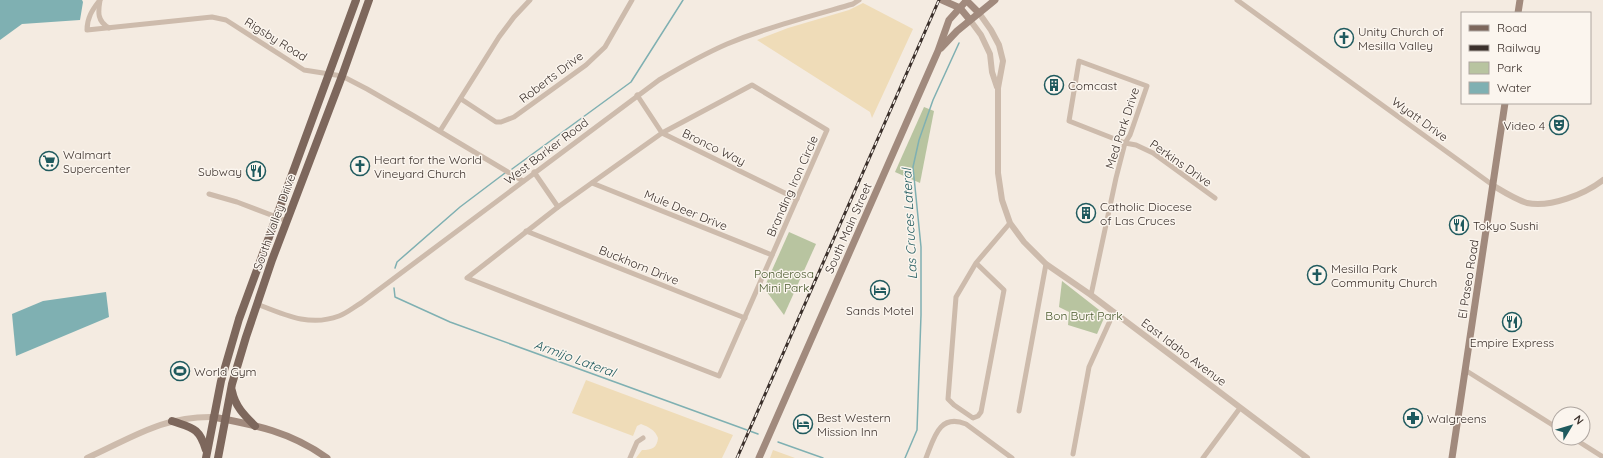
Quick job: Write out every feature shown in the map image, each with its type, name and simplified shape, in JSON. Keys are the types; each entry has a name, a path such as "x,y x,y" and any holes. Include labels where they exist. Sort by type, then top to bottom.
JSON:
{"main road":[{"name":"South Valley Drive","path":"206,456 213,417 229,349 356,0"},
{"name":"South Valley Drive","path":"218,458 231,388 242,347 369,0"},
{"path":"942,0 960,8 970,20"},
{"path":"966,0 979,13"},
{"name":"South Main Street","path":"759,458 938,51 950,20 966,0"},
{"name":"South Main Street","path":"938,51 957,31 995,0"},
{"path":"1518,12 1520,0"},
{"name":"El Paseo Road","path":"1452,458 1494,186 1505,104"},
{"path":"231,388 234,400 241,412 255,426"},
{"path":"213,417 286,434 312,447 327,458"},
{"path":"172,421 194,429 199,433 203,440 206,456"}],"street":[{"path":"100,0 98,9 99,18 103,25 109,28"},
{"name":"Rigsby Road","path":"100,0 93,8 87,21 87,30 212,17 226,20 304,70 342,76 440,131 523,181"},
{"path":"440,131 499,37 514,17 530,0"},
{"name":"Roberts Drive","path":"461,99 496,122 501,122 514,117 586,65 605,47 632,0"},
{"name":"West Barker Road","path":"257,304 297,319 328,319 340,315 366,300 637,95 681,67 728,44 795,21 853,4 859,0"},
{"name":"Wyatt Drive","path":"1238,0 1494,186 1512,197 1528,203 1540,204 1579,195 1603,180"},
{"name":"East Idaho Avenue","path":"979,13 999,45 1003,61 998,88 998,172 1002,200 1010,223 1024,242 1046,264 1114,312 1307,458"},
{"name":"East Idaho Avenue","path":"970,20 981,35 990,54 992,72 998,88"},
{"name":"Perkins Drive","path":"1079,61 1069,121 1126,143 1136,145 1153,153 1215,198"},
{"name":"Med Park Drive","path":"1079,61 1147,86 1126,143 1116,178 1091,295"},
{"name":"Branding Iron Circle","path":"752,85 827,130 719,376 467,278 526,231 592,183 662,133 752,85"},
{"path":"637,95 662,133"},
{"name":"Bronco Way","path":"662,133 797,199"},
{"path":"534,172 558,207"},
{"name":"Mule Deer Drive","path":"592,183 772,255"},
{"path":"209,194 237,202 287,221"},
{"path":"976,263 1004,290 981,412 978,416 973,418 948,399 956,298 976,263 1010,223"},
{"name":"Buckhorn Drive","path":"526,231 745,318"},
{"path":"1019,411 1046,264"},
{"path":"1073,454 1089,367 1114,312"},
{"path":"1465,370 1551,424"},
{"path":"1203,458 1240,408"},
{"path":"87,458 153,427 182,418 213,417"},
{"path":"926,458 937,431 941,426 952,421 959,421 966,424 1012,458"},
{"path":"630,458 637,442 643,438"},
{"path":"1586,446 1603,457"}],"green space":[{"path":"924,107 934,111 920,183 895,172"},
{"name":"Ponderosa Mini Park","path":"789,232 816,244 784,315 764,288"},
{"name":"Bon Burt Park","path":"1062,281 1103,313 1104,318 1097,334 1068,325 1069,312 1059,307"}],"sand":[{"path":"863,3 913,29 872,118 870,112 757,40 788,28 849,10"},
{"path":"586,380 733,435 722,458 636,458 642,450 649,450 655,446 658,438 657,435 647,426 641,424 637,426 633,436 572,413"},
{"path":"773,450 795,458 770,458"}],"water":[{"path":"0,0 82,0 83,2 80,20 22,24 0,40"},
{"path":"106,292 109,317 16,356 12,314 43,301"}],"waterway":[{"name":"Armijo Lateral","path":"512,169 631,82 683,0"},
{"name":"Las Cruces Lateral","path":"905,458 917,430 921,315 921,247 913,167 919,140 933,100 959,43"},
{"name":"Armijo Lateral","path":"395,268 397,262 460,207 505,173"},
{"name":"Armijo Lateral","path":"394,288 395,297 450,322 758,434"},
{"name":"Armijo Lateral","path":"778,442 823,458"}],"railway":[{"path":"737,458 939,0"}],"place":[{"name":"Unity Church of Mesilla Valley","path":"1344,38"},
{"name":"Comcast","path":"1054,85"},
{"name":"Video 4","path":"1559,125"},
{"name":"Walmart Supercenter","path":"49,161"},
{"name":"Heart for the World Vineyard Church","path":"360,166"},
{"name":"Subway","path":"256,171"},
{"name":"Catholic Diocese of Las Cruces","path":"1086,213"},
{"name":"Tokyo Sushi","path":"1459,225"},
{"name":"Mesilla Park Community Church","path":"1317,275"},
{"name":"Sands Motel","path":"880,290"},
{"name":"Empire Express","path":"1512,322"},
{"name":"World Gym","path":"180,371"},
{"name":"Walgreens","path":"1413,418"},
{"name":"Best Western Mission Inn","path":"803,424"}]}
